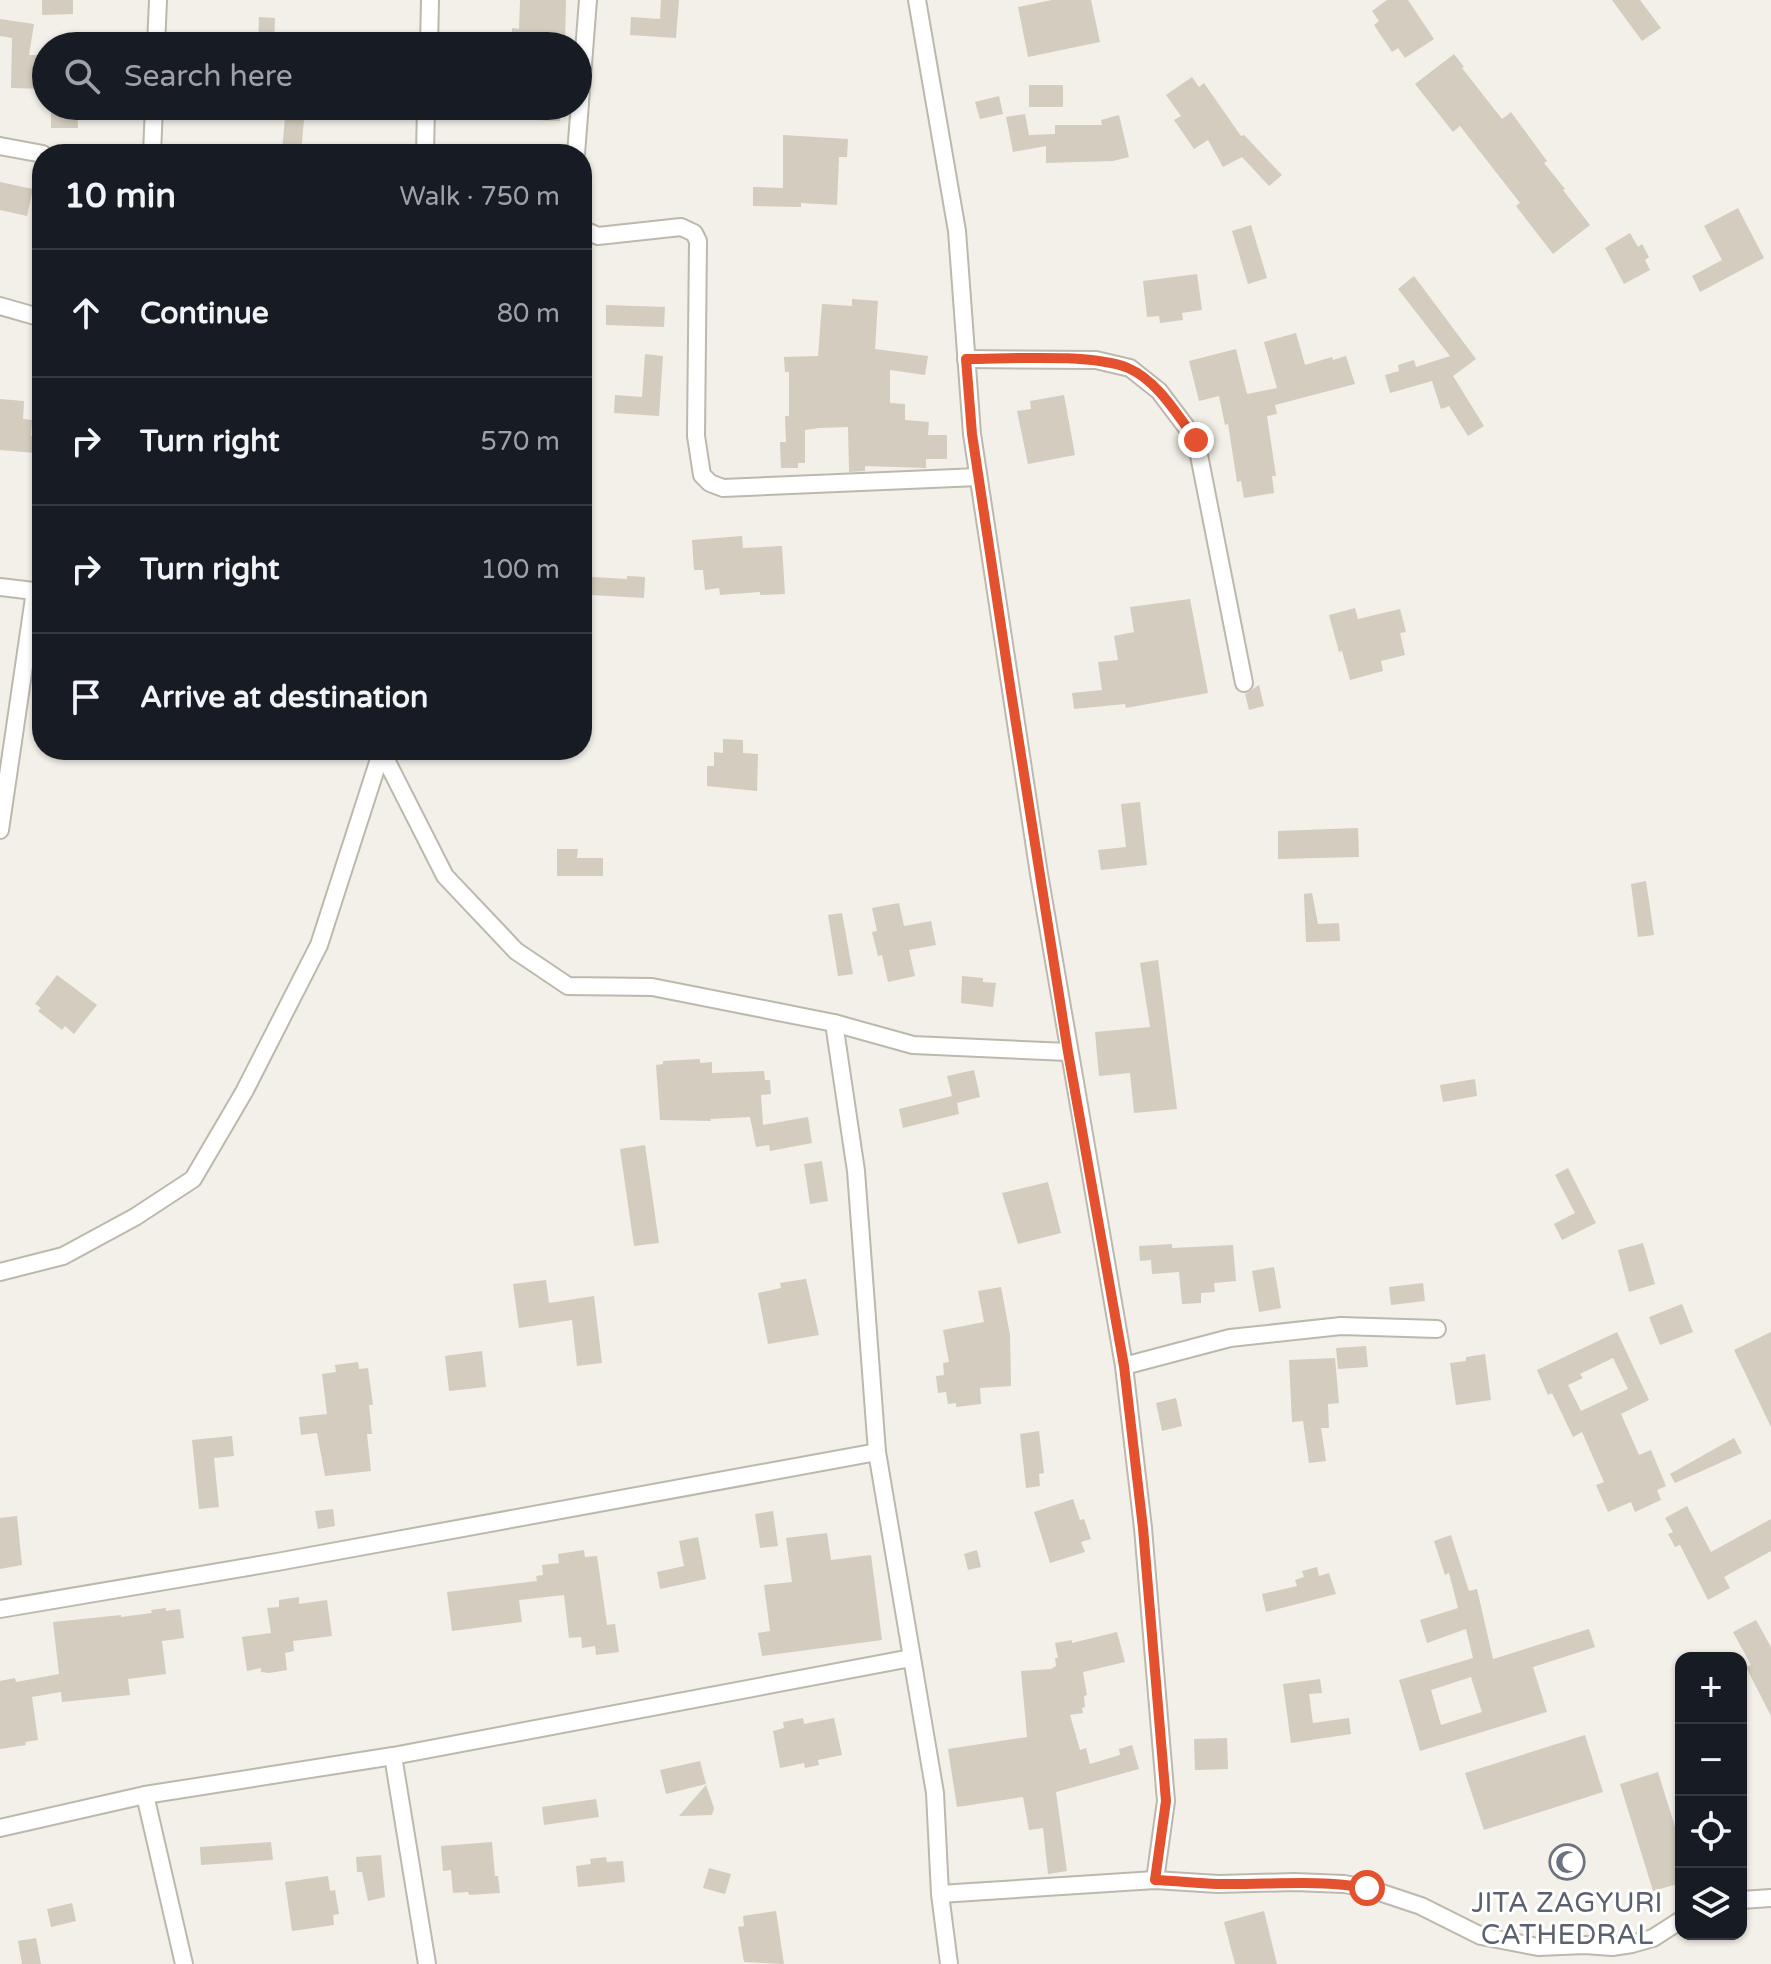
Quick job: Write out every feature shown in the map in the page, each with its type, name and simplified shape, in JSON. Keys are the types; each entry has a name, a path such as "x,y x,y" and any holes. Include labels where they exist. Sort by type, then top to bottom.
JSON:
{"street":[{"path":"157,32 158,0"},
{"path":"429,32 430,0"},
{"path":"586,32 588,0"},
{"path":"917,0 957,231 978,477 1068,1052 1124,1366 1143,1528 1166,1801 1155,1880"},
{"path":"152,144 153,120"},
{"path":"425,144 426,120"},
{"path":"577,144 579,120"},
{"path":"0,146 32,152"},
{"path":"592,233 598,236 681,227 694,233 698,241 696,436 702,475 710,483 723,488 978,477"},
{"path":"0,306 32,315"},
{"path":"966,359 1096,360 1130,368 1159,391 1196,440 1244,683"},
{"path":"0,587 32,590"},
{"path":"1,822 32,634"},
{"path":"0,1272 63,1256 135,1217 193,1179 244,1092 319,945 378,760"},
{"path":"386,760 445,876 516,951 568,986 652,987 834,1023 913,1045 1068,1052"},
{"path":"834,1023 856,1171 877,1452 935,1793 940,1894 949,1964"},
{"path":"1124,1366 1230,1338 1341,1326 1437,1329"},
{"path":"0,1609 277,1562 877,1452"},
{"path":"0,1828 145,1795 393,1756 911,1658"},
{"path":"393,1756 427,1964"},
{"path":"145,1795 184,1964"},
{"path":"940,1894 1155,1880 1218,1884 1344,1884 1367,1888 1421,1906 1481,1936 1538,1947 1632,1944 1653,1938 1675,1924"},
{"path":"1747,1900 1771,1898"}],"building":[{"path":"42,0 73,0 73,14 42,15"},
{"path":"520,0 566,0 565,32 512,32 512,28 519,29"},
{"path":"661,0 679,0 676,38 630,35 631,17 660,19"},
{"path":"1052,0 1091,0 1100,42 1028,57 1018,7"},
{"path":"1387,0 1408,0 1434,39 1405,58 1398,48 1392,52 1374,25 1379,21 1372,11"},
{"path":"1612,0 1640,0 1661,28 1642,41"},
{"path":"259,17 275,18 274,32 258,32"},
{"path":"0,19 34,24 29,55 32,55 32,89 11,88 12,38 0,36"},
{"path":"1454,54 1502,119 1511,112 1590,225 1553,254 1516,206 1520,203 1460,126 1453,132 1415,84"},
{"path":"1192,77 1199,87 1204,83 1241,136 1244,135 1282,175 1269,186 1242,157 1223,167 1208,140 1194,149 1174,120 1181,116 1166,95"},
{"path":"1029,85 1063,85 1063,107 1029,107"},
{"path":"999,96 1003,114 980,119 975,102"},
{"path":"1025,114 1029,135 1055,134 1055,125 1102,125 1101,120 1119,115 1129,157 1113,161 1046,163 1046,146 1013,152 1006,117"},
{"path":"51,120 78,120 78,128 51,128"},
{"path":"285,120 304,120 302,144 283,144"},
{"path":"783,135 848,139 847,157 839,157 837,205 801,203 801,207 753,206 753,187 783,188"},
{"path":"0,182 32,189 27,216 0,210"},
{"path":"1738,208 1764,258 1700,292 1692,276 1722,260 1704,226"},
{"path":"1251,225 1267,278 1248,284 1232,231"},
{"path":"1630,233 1638,247 1642,244 1649,257 1645,260 1650,270 1624,284 1605,248"},
{"path":"1197,274 1202,310 1182,313 1183,320 1160,323 1159,316 1147,317 1143,281"},
{"path":"1414,276 1476,359 1453,376 1484,426 1468,436 1449,406 1441,409 1432,381 1390,393 1385,375 1399,371 1398,365 1414,360 1416,367 1450,356 1398,289"},
{"path":"852,299 878,301 875,349 928,356 925,375 890,370 890,403 905,404 905,420 929,422 928,435 947,435 947,459 926,459 926,468 865,466 865,471 849,472 848,427 819,428 805,430 805,463 798,463 798,468 781,468 780,442 786,442 785,416 789,416 789,372 785,372 784,357 818,356 822,304 852,306"},
{"path":"606,305 665,307 664,327 606,325"},
{"path":"1296,333 1305,365 1346,356 1355,384 1275,405 1277,414 1267,416 1276,476 1272,476 1274,493 1244,498 1241,481 1237,482 1228,424 1225,425 1219,396 1199,401 1189,361 1236,349 1247,394 1277,388 1264,342"},
{"path":"645,354 663,356 659,416 614,413 615,395 642,397"},
{"path":"1064,395 1075,455 1028,464 1017,411 1031,409 1030,401"},
{"path":"0,399 24,401 23,419 32,420 32,453 0,450"},
{"path":"742,536 743,548 782,546 785,594 720,595 719,588 705,590 703,570 694,570 692,540"},
{"path":"627,576 645,577 644,598 592,595 592,577 627,579"},
{"path":"1190,599 1208,693 1126,708 1125,704 1074,709 1072,693 1102,690 1098,662 1118,660 1114,636 1134,632 1130,607"},
{"path":"1355,608 1358,619 1400,609 1406,632 1400,633 1405,655 1381,661 1383,671 1350,680 1329,615"},
{"path":"1259,685 1264,706 1249,710 1245,694"},
{"path":"723,739 743,740 743,753 758,754 757,791 707,786 707,766 714,766 714,752 723,753"},
{"path":"1140,802 1147,865 1101,870 1098,850 1126,847 1121,804"},
{"path":"1358,828 1359,857 1278,859 1278,831"},
{"path":"557,849 578,849 577,858 603,858 603,876 557,876"},
{"path":"1646,881 1654,935 1638,937 1631,884"},
{"path":"1312,893 1318,924 1339,923 1340,941 1306,942 1304,894"},
{"path":"899,903 904,926 931,921 936,945 909,950 915,976 888,982 882,955 878,956 872,932 877,931 872,908"},
{"path":"842,913 853,974 838,976 828,915"},
{"path":"1158,960 1177,1109 1134,1113 1130,1073 1099,1076 1095,1032 1150,1027 1140,963"},
{"path":"57,975 97,1005 74,1034 65,1026 62,1030 38,1011 41,1008 35,1004"},
{"path":"962,976 996,983 993,1007 961,1003"},
{"path":"700,1059 700,1063 712,1062 712,1073 764,1071 765,1080 770,1080 771,1094 761,1095 763,1125 808,1117 812,1143 770,1151 769,1145 756,1147 750,1117 711,1121 660,1120 656,1065 663,1064 663,1061"},
{"path":"974,1070 980,1097 957,1103 959,1114 903,1128 899,1109 952,1096 947,1076"},
{"path":"1475,1079 1477,1096 1443,1102 1440,1085"},
{"path":"645,1145 659,1243 634,1246 620,1149"},
{"path":"822,1161 828,1201 810,1204 804,1164"},
{"path":"1568,1168 1596,1223 1562,1240 1554,1224 1575,1213 1555,1175"},
{"path":"1048,1182 1061,1233 1018,1244 1002,1193"},
{"path":"1643,1243 1655,1284 1629,1292 1618,1250"},
{"path":"1172,1244 1172,1248 1233,1245 1236,1281 1214,1283 1215,1292 1201,1293 1201,1303 1182,1304 1179,1272 1152,1274 1151,1260 1140,1261 1139,1246"},
{"path":"1274,1267 1281,1308 1259,1312 1252,1271"},
{"path":"806,1279 819,1335 768,1344 758,1293 781,1288 780,1283"},
{"path":"546,1280 549,1303 594,1296 602,1363 577,1366 572,1320 519,1328 513,1284"},
{"path":"1423,1283 1425,1301 1391,1305 1389,1287"},
{"path":"1001,1287 1010,1335 1011,1386 980,1388 981,1404 956,1407 956,1403 948,1404 946,1392 938,1393 936,1376 944,1375 943,1363 949,1362 943,1330 984,1322 978,1291"},
{"path":"1682,1304 1693,1332 1660,1345 1649,1317"},
{"path":"1617,1332 1649,1400 1621,1414 1639,1455 1651,1450 1666,1486 1657,1490 1661,1500 1635,1512 1631,1502 1608,1512 1596,1485 1604,1482 1582,1432 1573,1437 1537,1370","holes":["1613,1358 1628,1389 1581,1411 1568,1385 1583,1378 1580,1374"]},
{"path":"1771,1332 1771,1427 1734,1350"},
{"path":"1366,1346 1368,1367 1338,1369 1336,1348"},
{"path":"482,1351 486,1387 449,1391 445,1356"},
{"path":"1485,1354 1491,1400 1456,1405 1450,1363"},
{"path":"1335,1358 1339,1403 1328,1404 1329,1428 1321,1428 1326,1461 1309,1463 1303,1421 1292,1422 1289,1360"},
{"path":"358,1362 359,1369 368,1368 373,1405 369,1405 372,1434 367,1434 371,1471 325,1476 317,1433 301,1435 299,1417 327,1414 322,1374 336,1372 335,1365"},
{"path":"1176,1398 1182,1426 1162,1431 1156,1403"},
{"path":"1039,1431 1044,1473 1039,1474 1040,1486 1026,1488 1020,1434"},
{"path":"232,1436 234,1456 214,1458 219,1507 199,1509 192,1440"},
{"path":"1734,1438 1742,1453 1675,1483 1670,1474"},
{"path":"1073,1499 1091,1539 1081,1542 1085,1552 1050,1563 1034,1512"},
{"path":"1687,1506 1711,1552 1771,1519 1771,1551 1724,1577 1730,1588 1708,1600 1680,1545 1675,1547 1668,1534 1673,1532 1665,1518"},
{"path":"333,1509 335,1526 318,1529 315,1511"},
{"path":"773,1511 778,1546 760,1548 755,1514"},
{"path":"17,1516 22,1565 0,1569 0,1518"},
{"path":"827,1533 831,1560 871,1555 882,1640 762,1656 758,1633 770,1631 764,1585 792,1582 786,1538"},
{"path":"1451,1535 1469,1591 1477,1589 1493,1659 1589,1629 1595,1647 1533,1667 1547,1712 1420,1751 1399,1680 1473,1658 1466,1629 1427,1643 1420,1620 1458,1608 1449,1573 1445,1575 1434,1541","holes":["1471,1677 1482,1712 1441,1725 1431,1690"]},
{"path":"698,1537 706,1579 660,1589 657,1572 684,1566 679,1541"},
{"path":"584,1550 585,1557 597,1556 607,1625 615,1624 619,1652 596,1655 595,1646 582,1648 581,1637 569,1638 564,1595 519,1600 522,1622 452,1631 447,1592 537,1581 536,1576 543,1575 542,1565 559,1563 558,1554"},
{"path":"977,1550 981,1567 968,1570 964,1554"},
{"path":"1317,1567 1319,1576 1329,1573 1336,1594 1266,1612 1262,1594 1297,1586 1295,1580 1304,1577 1302,1571"},
{"path":"299,1597 299,1604 327,1600 332,1636 293,1641 294,1651 285,1653 287,1670 269,1673 261,1672 261,1668 247,1671 242,1637 271,1633 267,1608 279,1607 279,1600"},
{"path":"166,1608 166,1611 180,1609 184,1638 162,1641 166,1674 128,1679 130,1695 62,1702 61,1692 32,1697 38,1740 0,1749 0,1681 15,1678 16,1682 59,1674 53,1622 121,1617"},
{"path":"1756,1620 1771,1647 1771,1716 1747,1669 1751,1665 1747,1652 1744,1652 1733,1632"},
{"path":"1117,1632 1125,1662 1083,1672 1087,1695 1084,1696 1085,1707 1082,1708 1083,1713 1070,1715 1080,1750 1086,1748 1090,1764 1120,1755 1119,1749 1132,1745 1139,1769 1056,1792 1067,1871 1048,1874 1043,1828 1029,1830 1023,1797 957,1807 948,1749 1027,1737 1021,1671 1056,1666 1055,1643 1072,1640 1072,1643"},
{"path":"1320,1679 1322,1693 1309,1694 1313,1723 1349,1718 1351,1734 1291,1743 1283,1684"},
{"path":"803,1718 804,1724 834,1718 842,1755 818,1760 819,1765 805,1768 804,1763 780,1768 773,1731 784,1728 783,1722"},
{"path":"1585,1735 1603,1792 1484,1830 1465,1773"},
{"path":"1227,1738 1228,1769 1195,1770 1194,1739"},
{"path":"700,1761 706,1784 666,1794 660,1770"},
{"path":"1658,1772 1675,1827 1675,1885 1653,1891 1620,1784"},
{"path":"706,1785 714,1808 712,1815 679,1816"},
{"path":"596,1799 599,1817 544,1825 542,1807"},
{"path":"271,1842 273,1860 201,1865 200,1847"},
{"path":"492,1842 500,1893 453,1893 451,1870 443,1871 441,1846"},
{"path":"381,1855 385,1897 368,1901 362,1872 357,1872 356,1857"},
{"path":"606,1857 607,1862 623,1861 625,1882 578,1887 576,1866 591,1864 590,1859"},
{"path":"709,1868 731,1874 725,1894 703,1888"},
{"path":"328,1876 330,1891 335,1890 339,1914 333,1915 334,1925 292,1931 285,1882"},
{"path":"72,1903 76,1921 51,1927 47,1909"},
{"path":"776,1911 784,1964 744,1962 738,1927 744,1926 743,1916"},
{"path":"1264,1911 1277,1964 1235,1964 1224,1922"},
{"path":"36,1938 41,1964 22,1964 18,1941"}],"place":[{"name":"JITA ZAGYURI CATHEDRAL","path":"1567,1862"}],"route":[{"path":"1196,440 1159,391 1130,368 1096,360 966,359 972,434 1011,692 1068,1052 1124,1366 1143,1528 1166,1801 1155,1880 1218,1884 1294,1882 1367,1888"}]}
